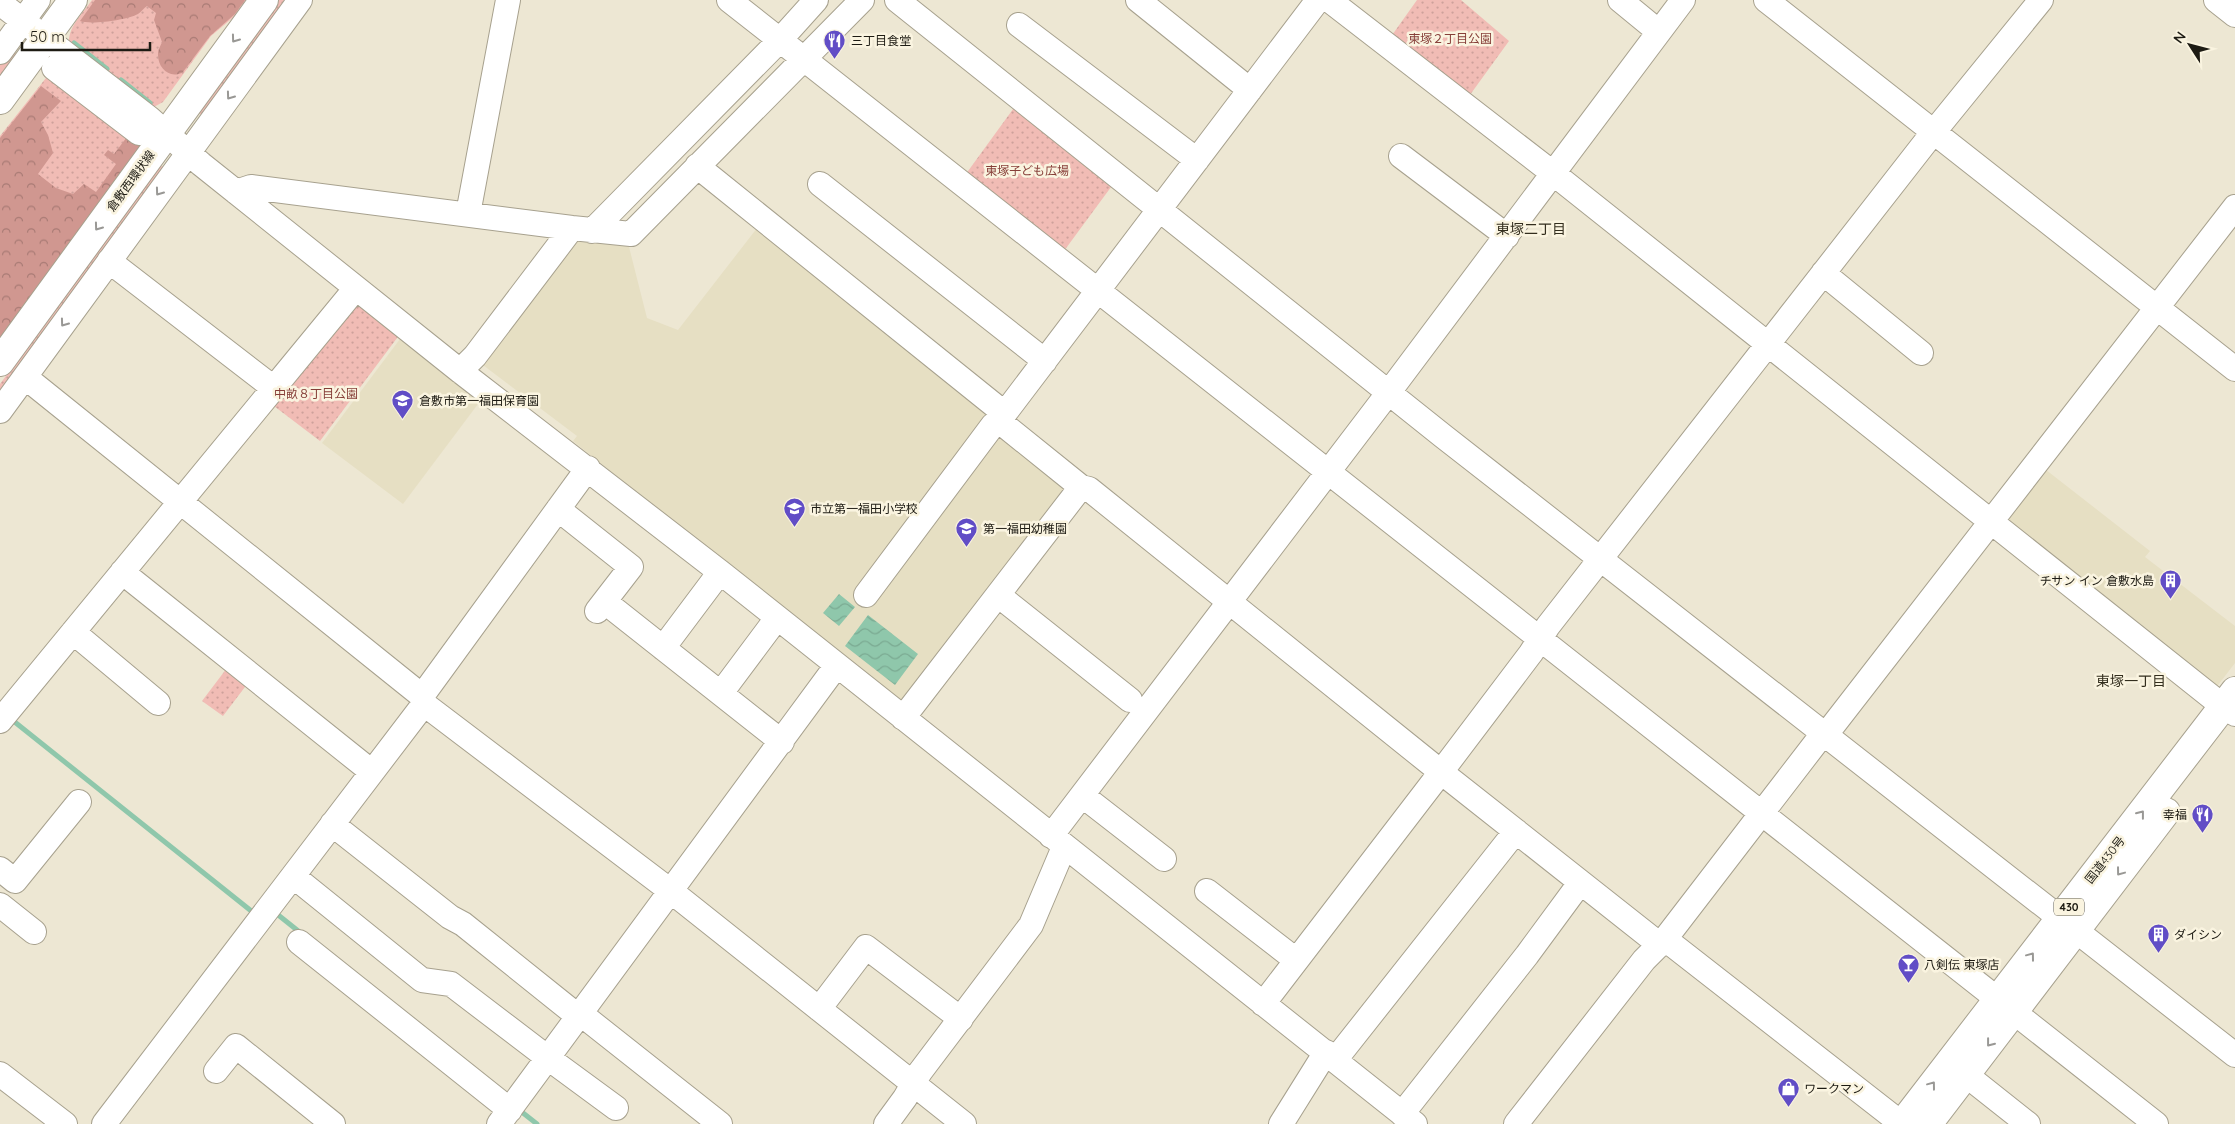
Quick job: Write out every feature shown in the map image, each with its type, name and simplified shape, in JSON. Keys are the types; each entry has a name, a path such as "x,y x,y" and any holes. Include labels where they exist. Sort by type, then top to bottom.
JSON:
{"main road":[{"path":"0,100 73,0"},
{"name":"倉敷西環状線","path":"0,362 264,0"},
{"name":"国道430号","path":"1902,1124 1958,1068 2232,708"},
{"name":"国道430号","path":"1928,1124 1958,1068"}],"street":[{"path":"0,52 38,0"},
{"path":"0,411 300,0"},
{"path":"468,214 508,0"},
{"path":"729,0 2156,1124"},
{"path":"464,366 475,356 582,229 780,40 816,0"},
{"path":"243,189 631,234 862,0"},
{"path":"897,0 1601,560 2235,1055"},
{"path":"1138,0 1250,90"},
{"path":"866,596 993,425 1002,418 1318,0"},
{"path":"1329,0 1554,174 1991,522 2232,708"},
{"path":"1620,0 1659,32"},
{"path":"886,1124 913,1084 1031,925 1056,835 1083,796 1554,174 1683,0"},
{"path":"1766,0 2235,369"},
{"path":"1263,1004 1441,772 1540,639 1823,273 2041,0"},
{"path":"2216,0 2235,15"},
{"path":"0,3 166,133 188,153 243,189 356,288 464,366 588,468 777,618 838,666 906,714 1263,1004 1409,1119 1580,884"},
{"path":"1019,26 1197,160"},
{"path":"54,68 139,133"},
{"path":"1401,156 1507,236"},
{"path":"697,166 1002,418 1081,486 1089,489 1580,884 1663,942 1902,1124"},
{"path":"820,184 1045,361"},
{"path":"1516,1124 1644,960 1663,942 1824,734 1831,728 2235,207"},
{"path":"109,261 275,389"},
{"path":"1823,273 1920,353"},
{"path":"1,719 180,501 275,389 356,288"},
{"path":"25,377 423,700 672,892 964,1124"},
{"path":"104,1124 372,772 588,468"},
{"path":"906,714 1081,486"},
{"path":"558,509 631,567 601,606 663,648 782,742"},
{"path":"122,572 372,772"},
{"path":"663,648 720,572"},
{"path":"998,595 1130,700"},
{"path":"721,693 777,618"},
{"path":"73,632 158,703"},
{"path":"299,942 509,1111 838,666"},
{"path":"1083,796 1164,859"},
{"path":"0,870 14,881 79,802"},
{"path":"332,824 720,1124"},
{"path":"1281,1124 1331,1056 1516,831"},
{"path":"293,876 422,980 451,984 616,1108"},
{"path":"1207,890 1296,960"},
{"path":"0,905 34,932"},
{"path":"819,1009 866,947 961,1019"},
{"path":"216,1071 236,1046 333,1124"},
{"path":"1958,1068 2028,1124"},
{"path":"0,1074 65,1124"}],"shaded area":[{"name":"市立第一福田小学校","path":"761,223 995,412 998,428 1066,483 1067,493 903,703 780,608 573,441 577,436 479,362 577,234 627,239 647,318 678,330"},
{"name":"倉敷市第一福田保育園","path":"403,335 484,396 403,504 322,443"},
{"path":"2041,466 2150,551 2145,557 2235,626 2235,663 2215,689 1998,522"}],"green space":[{"path":"92,0 247,0 236,15 211,36 163,102 152,108 69,43 73,26"},
{"path":"95,0 245,0 235,14 210,36 183,72 173,75 162,68 158,58 162,42 154,20 156,13 147,6 138,14 126,18 100,22 80,21"},
{"path":"279,0 292,0 206,118 197,112"},
{"name":"東塚２丁目公園","path":"1417,0 1461,0 1509,41 1467,99 1390,38"},
{"path":"10,51 16,53 16,56 0,78 0,65"},
{"path":"57,64 149,130 0,340 0,136"},
{"path":"41,86 61,101 41,122 48,135 53,153 38,174 56,188 73,194 84,184 96,192 116,164 104,155 108,150 114,154 130,133 143,143 0,339 0,138"},
{"name":"東塚子ども広場","path":"1016,105 1114,183 1061,255 963,178"},
{"path":"163,166 167,169 0,400 0,384 159,167"},
{"name":"中畝８丁目公園","path":"357,301 400,334 320,441 270,403"},
{"path":"227,668 248,683 223,716 202,701"}],"water":[{"path":"839,594 855,607 839,626 823,613"},
{"path":"868,615 918,654 895,685 845,646"}],"waterway":[{"path":"74,43 107,69"},
{"path":"121,80 150,103"},
{"path":"11,719 255,914"},
{"path":"277,914 302,934"},
{"path":"518,1109 537,1124"}],"place":[{"name":"三丁目食堂","path":"835,60"},
{"name":"倉敷市第一福田保育園","path":"403,420"},
{"name":"市立第一福田小学校","path":"794,528"},
{"name":"第一福田幼稚園","path":"967,548"},
{"name":"チサン イン 倉敷水島","path":"2170,600"},
{"name":"幸福","path":"2203,834"},
{"name":"ダイシン","path":"2158,954"},
{"name":"八剣伝 東塚店","path":"1908,984"},
{"name":"ワークマン","path":"1788,1108"}],"district":[{"name":"東塚二丁目","path":"1531,229"},
{"name":"東塚一丁目","path":"2131,681"}]}
